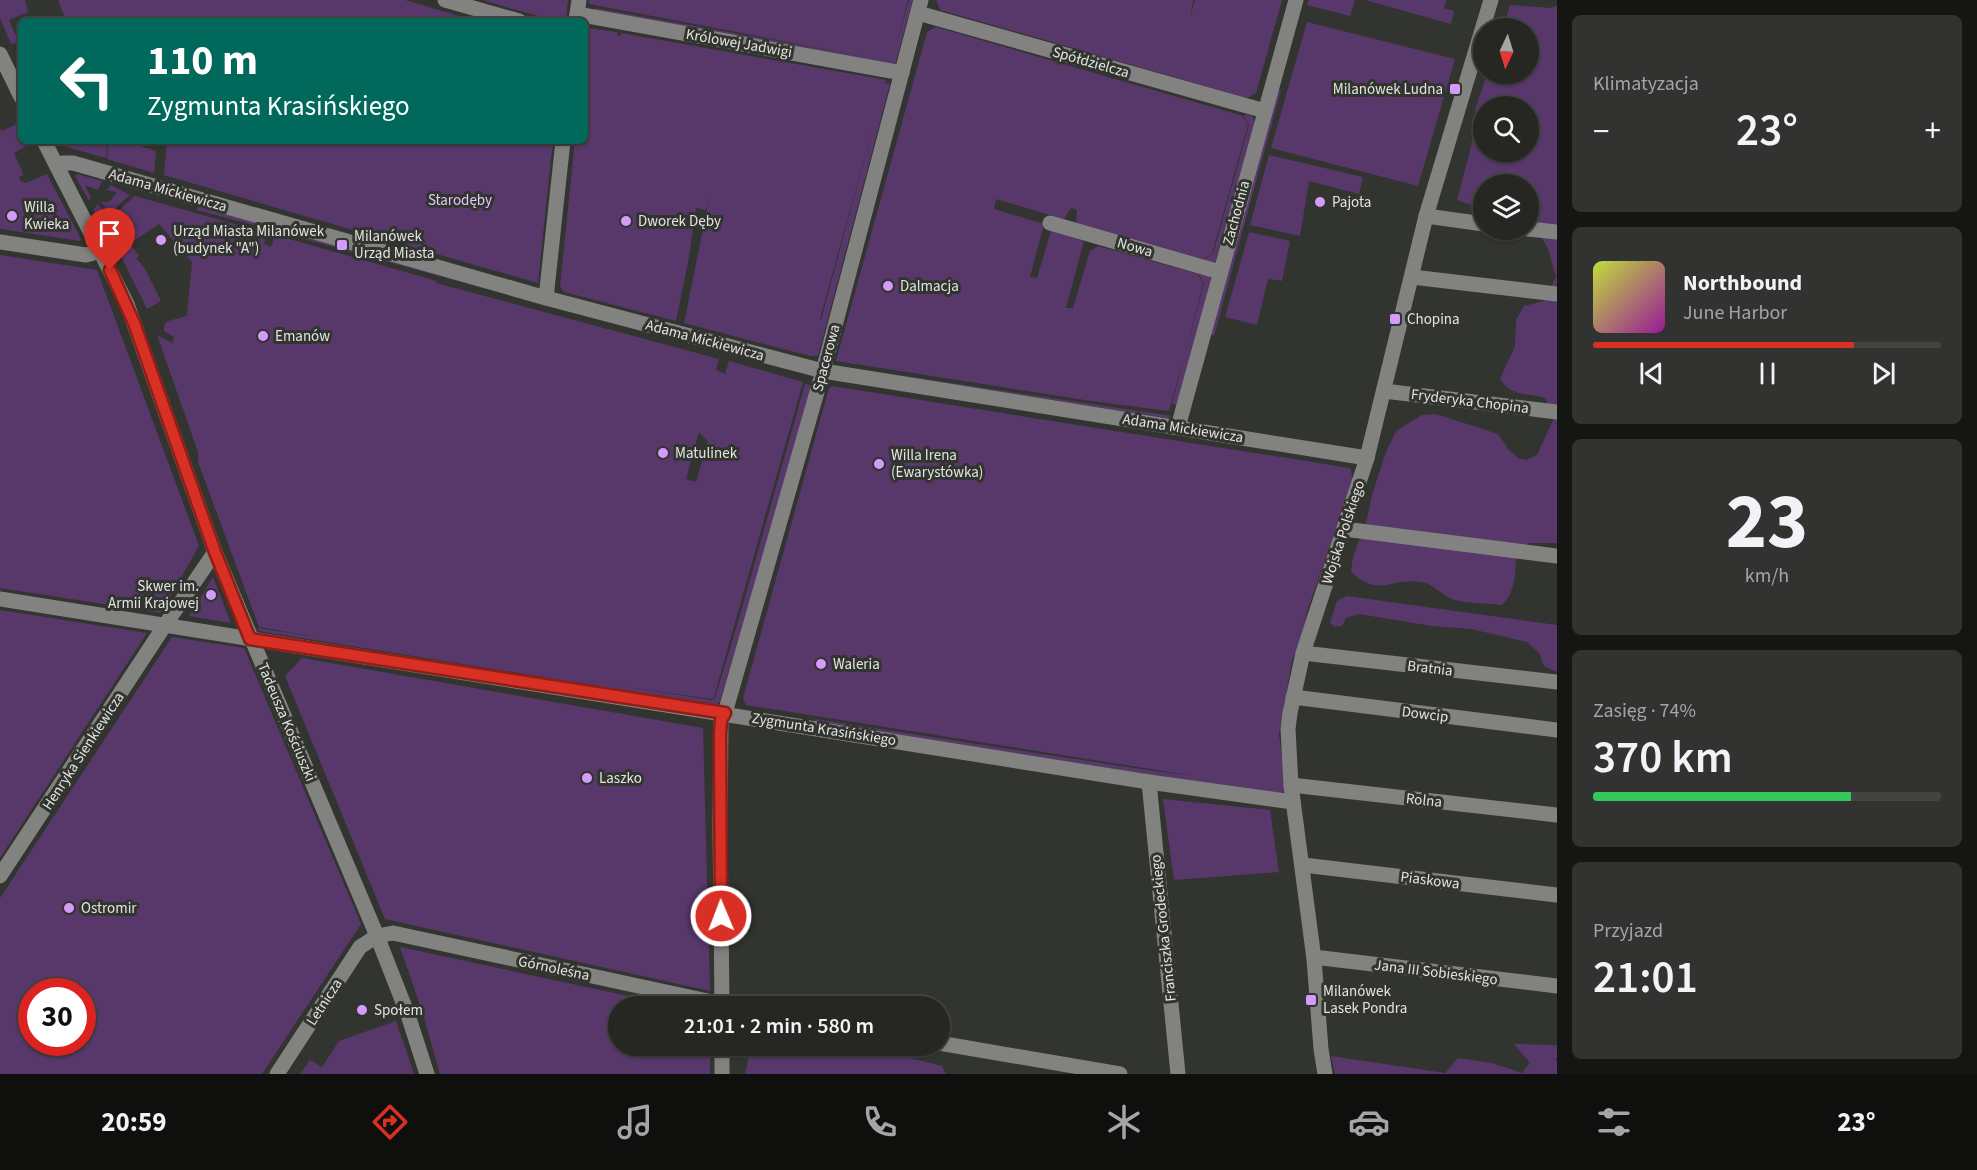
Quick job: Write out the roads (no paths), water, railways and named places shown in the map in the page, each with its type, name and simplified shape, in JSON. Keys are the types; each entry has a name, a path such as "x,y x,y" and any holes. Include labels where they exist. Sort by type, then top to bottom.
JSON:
{"street":[{"path":"445,0 508,18"},
{"name":"Zachodnia","path":"1178,427 1296,0"},
{"name":"Wojska Polskiego","path":"1325,1074 1303,865 1291,784 1288,729 1303,653 1367,458 1426,216 1491,0"},
{"name":"Spółdzielcza","path":"919,6 1264,111"},
{"name":"Spacerowa","path":"725,996 721,720 725,713 823,371 919,6"},
{"name":"Królowej Jadwigi","path":"577,12 902,73"},
{"path":"0,54 18,91"},
{"name":"Tadeusza Kościuszki","path":"46,144 101,251 134,323 215,552 377,936 408,1015 427,1074"},
{"path":"546,298 563,144"},
{"name":"Adama Mickiewicza","path":"57,166 73,163 546,298 823,371 1367,458"},
{"path":"1426,216 1473,222"},
{"name":"Nowa","path":"1050,223 1220,272"},
{"path":"1539,230 1557,232"},
{"path":"0,242 86,255 101,251"},
{"path":"1412,277 1557,294"},
{"name":"Fryderyka Chopina","path":"1384,391 1557,412"},
{"path":"1344,529 1557,556"},
{"name":"Henryka Sienkiewicza","path":"0,876 215,552"},
{"name":"Zygmunta Krasińskiego","path":"0,599 1149,782 1293,802"},
{"name":"Bratnia","path":"1303,653 1557,682"},
{"name":"Dowcip","path":"1293,697 1557,730"},
{"name":"Franciszka Grodeckiego","path":"1149,782 1178,1074"},
{"name":"Rolna","path":"1291,784 1557,814"},
{"name":"Piaskowa","path":"1303,865 1557,895"},
{"name":"Górnoleśna","path":"377,936 393,933 680,996"},
{"name":"Letnicza","path":"277,1074 360,947 377,936"},
{"name":"Jana III Sobieskiego","path":"1314,959 1322,958 1557,986"},
{"path":"950,1044 1120,1074"},
{"path":"722,1056 722,1074"}],"place":[{"name":"Milanówek Ludna","path":"1455,89"},
{"name":"Pajota","path":"1320,202"},
{"name":"Willa Kwieka","path":"12,216"},
{"name":"Dworek Dęby","path":"626,221"},
{"name":"Urząd Miasta Milanówek (budynek \"A\")","path":"161,240"},
{"name":"Milanówek Urząd Miasta","path":"342,245"},
{"name":"Dalmacja","path":"888,286"},
{"name":"Chopina","path":"1395,319"},
{"name":"Emanów","path":"263,336"},
{"name":"Matulinek","path":"663,453"},
{"name":"Willa Irena (Ewarystówka)","path":"879,464"},
{"name":"Skwer im. Armii Krajowej","path":"211,595"},
{"name":"Waleria","path":"821,664"},
{"name":"Laszko","path":"587,778"},
{"name":"Ostromir","path":"69,908"},
{"name":"Milanówek Lasek Pondra","path":"1311,1000"},
{"name":"Społem","path":"362,1010"}],"park label":[{"name":"Starodęby","path":"460,200"}]}
